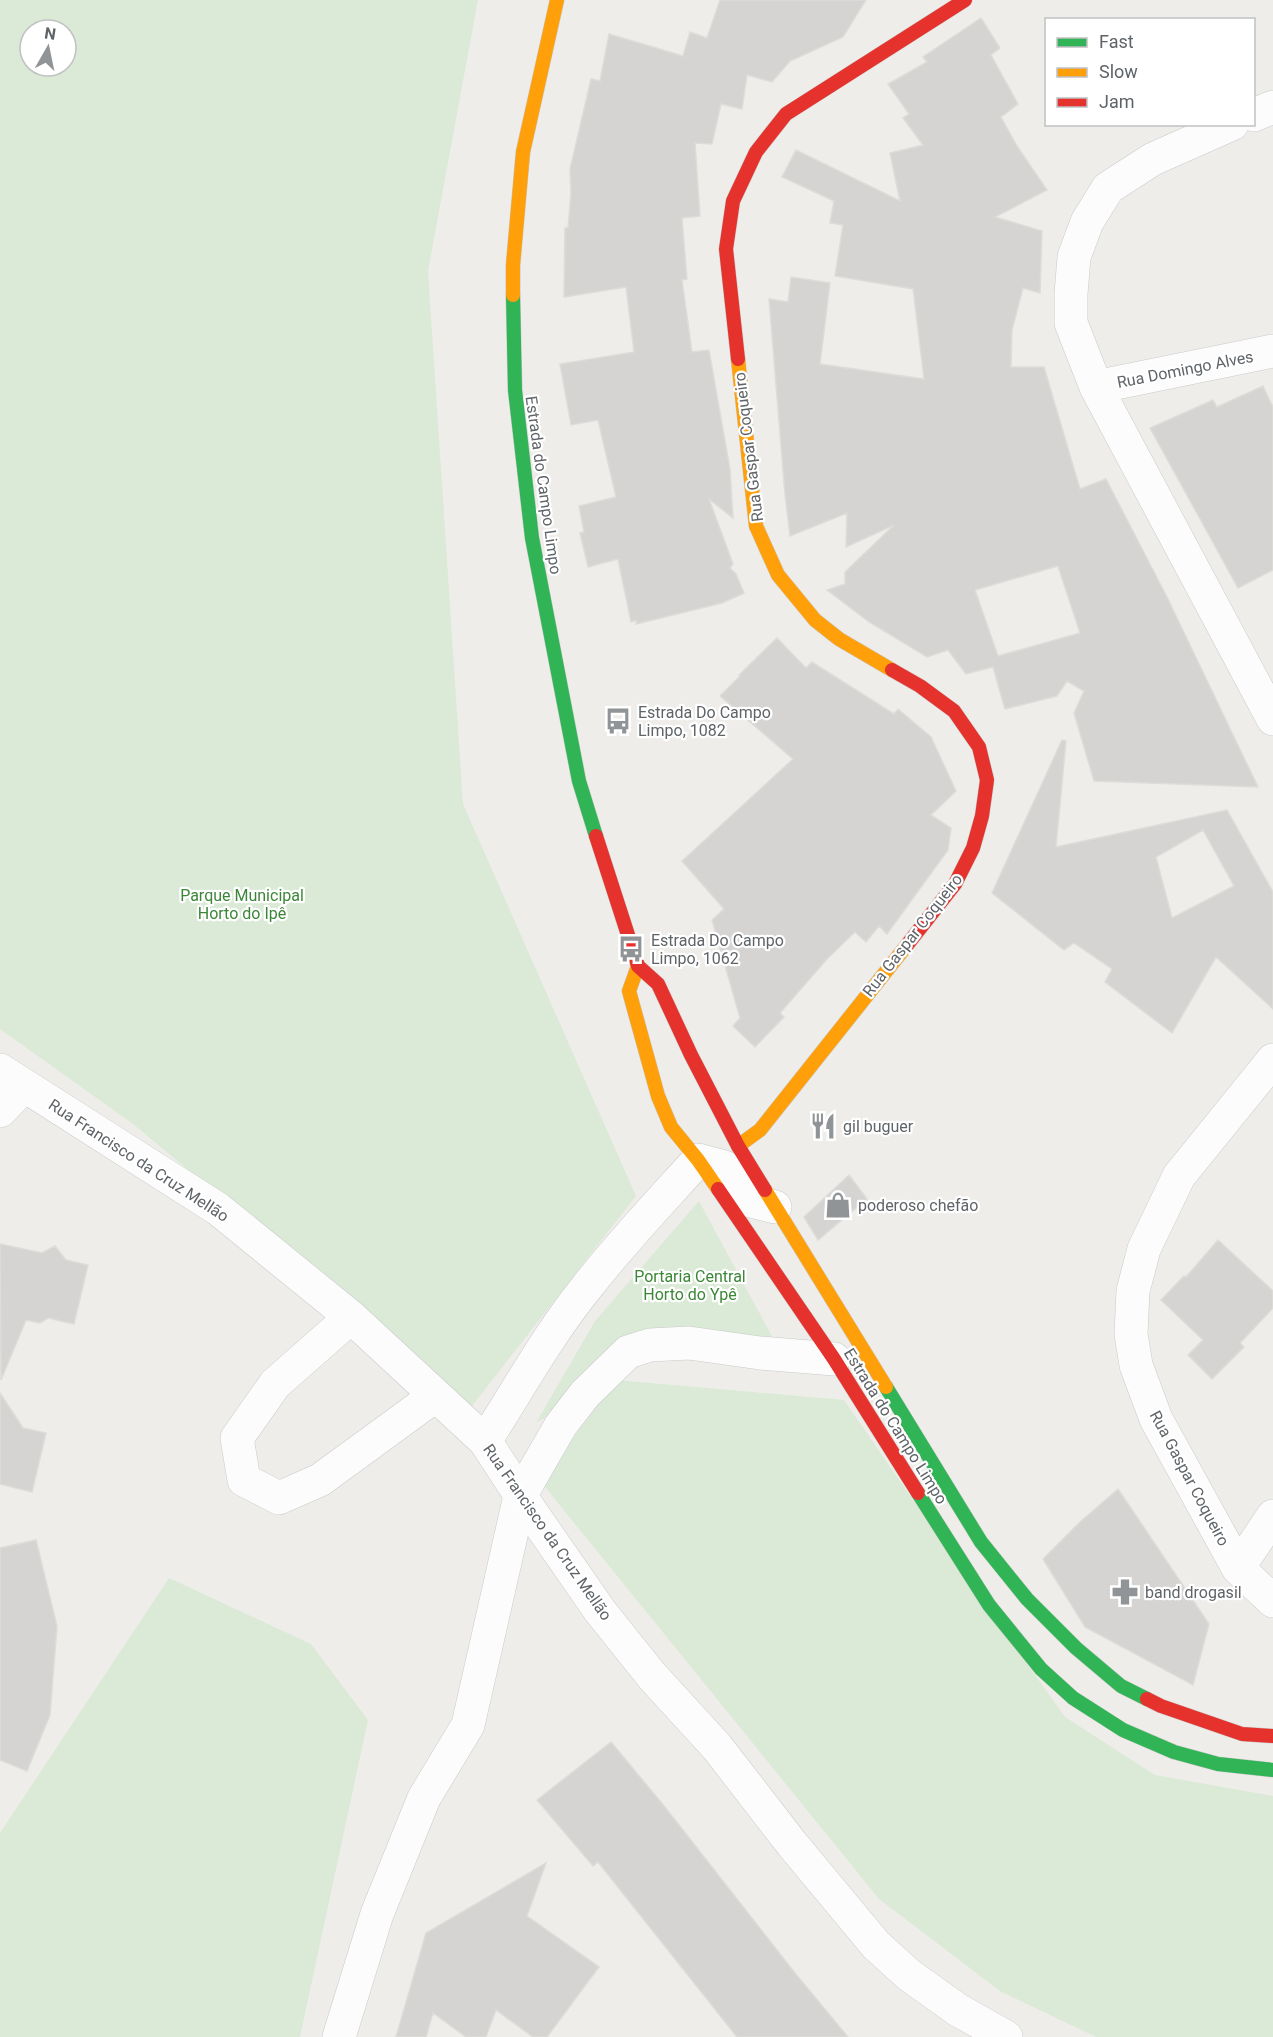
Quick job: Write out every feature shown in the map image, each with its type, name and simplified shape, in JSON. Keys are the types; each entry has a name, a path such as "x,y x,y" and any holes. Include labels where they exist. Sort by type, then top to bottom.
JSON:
{"main road":[{"name":"Estrada do Campo Limpo","path":"557,0 523,152 513,264 515,390 532,538 579,781 631,949 639,966 658,984 691,1055 738,1146 981,1542 1027,1599 1076,1648 1121,1686 1161,1706 1242,1734 1273,1736"},
{"name":"Rua Gaspar Coqueiro","path":"738,1146 760,1130 955,884 973,848 982,816 987,780 979,747 954,711 920,686 839,639 815,620 778,575 756,526 726,249 733,201 756,152 786,114 965,0"},
{"name":"Estrada do Campo Limpo","path":"639,966 629,992 658,1096 671,1127 698,1160 834,1359 989,1605 1049,1676 1073,1698 1123,1730 1174,1752 1218,1764 1273,1770"}],"street":[{"path":"1255,115 1273,107"},
{"path":"1227,126 1153,159 1108,188 1087,222 1074,257 1071,323 1096,387 1273,719"},
{"name":"Rua Domingo Alves","path":"1096,387 1273,351"},
{"name":"Rua Gaspar Coqueiro","path":"1273,1060 1179,1176 1144,1249 1133,1291 1131,1334 1136,1365 1156,1419 1238,1568 1273,1601"},
{"path":"0,1111 12,1078"},
{"name":"Rua Francisco da Cruz Mellão","path":"12,1078 219,1209 351,1317 485,1441 520,1496 608,1620 652,1676 717,1747 792,1844 876,1945 909,1975 958,2010 1006,2037"},
{"path":"485,1441 585,1289 631,1233 698,1160 724,1167 747,1200 776,1207"},
{"path":"351,1317 275,1384 237,1438 243,1480 279,1498 320,1480 435,1396"},
{"path":"339,2037 377,1914 424,1798 468,1725 520,1496 561,1425 585,1394 628,1352 650,1345 689,1342 760,1353 834,1359"},
{"path":"1238,1568 1273,1516"}],"green space":[{"name":"Parque Municipal Horto do Ipê","path":"0,0 478,0 428,271 463,804 636,1196 472,1406 133,1124 0,1029"},
{"name":"Portaria Central Horto do Ypê","path":"699,1201 774,1340 661,1333 585,1394 536,1423 595,1321"},
{"path":"616,1380 844,1400 1065,1717 1155,1775 1273,1796 1273,2037 1096,2037 1000,1991 879,1899 541,1482"},
{"path":"169,1578 311,1644 368,1720 300,2037 0,2037 0,1833"}],"building":[{"path":"720,0 866,0 843,37 790,61 772,82 747,75 742,109 721,104 712,144 695,143 700,216 682,218 687,279 682,280 692,352 709,350 730,469 733,518 709,499 733,564 730,568 736,574 744,593 722,603 636,624 636,620 631,622 618,559 588,567 580,533 584,532 579,506 616,497 598,420 571,425 560,364 634,352 626,287 564,297 565,228 568,228 571,193 570,169 591,79 600,81 609,34 683,56 690,32 707,38"},
{"path":"981,18 1000,48 991,55 1018,104 1001,117 1017,146 1047,190 995,217 1042,231 1040,293 1023,288 1012,330 1011,367 1044,367 1080,489 1106,479 1167,597 1258,787 1094,781 1074,713 1084,691 1067,681 1057,696 1005,709 993,667 966,674 948,650 927,657 869,622 827,590 845,584 845,572 894,525 846,547 847,513 790,536 769,299 788,302 791,277 830,283 820,364 924,379 913,289 835,276 843,225 830,223 834,201 782,177 796,150 900,201 890,153 923,145 903,118 909,114 888,84 927,62 923,57","holes":["1058,566 1080,633 998,656 975,590"]},
{"path":"1263,386 1273,407 1273,570 1238,588 1150,428 1213,400 1217,407"},
{"path":"777,638 806,668 812,662 894,714 898,709 931,737 956,791 931,815 951,828 948,850 887,934 879,926 866,942 855,932 827,959 780,1013 784,1017 755,1047 733,1026 740,1018 712,920 724,909 682,861 793,759 720,696"},
{"path":"1062,740 1066,741 1056,847 1227,810 1273,892 1273,1009 1216,957 1172,1033 1105,982 1112,969 1074,943 1064,950 992,893","holes":["1203,830 1234,886 1172,918 1156,857"]},
{"name":"poderoso chefão","path":"849,1175 867,1199 818,1240 804,1217"},
{"path":"1218,1240 1273,1291 1273,1308 1240,1343 1244,1347 1212,1379 1188,1355 1203,1340 1161,1300 1184,1276 1186,1277"},
{"path":"0,1244 42,1253 55,1246 66,1260 88,1265 74,1324 48,1318 40,1323 26,1320 1,1380"},
{"path":"0,1393 23,1428 46,1433 32,1492 0,1484"},
{"name":"band drogasil","path":"1118,1489 1209,1624 1193,1685 1085,1627 1043,1559 1080,1522"},
{"path":"36,1540 57,1626 50,1715 27,1771 0,1760 0,1548"},
{"path":"611,1742 848,2037 737,2037 598,1862 593,1866 537,1800"},
{"path":"546,1863 527,1916 599,1967 547,2037 533,2037 496,2010 486,2037 466,2037 433,2013 426,2037 396,2037 426,1933"}],"traffic: fast":[{"path":"513,295 515,390 532,538 579,781 596,836"},
{"path":"886,1387 981,1542 1027,1599 1076,1648 1121,1686 1147,1699"},
{"path":"918,1493 989,1605 1041,1669 1073,1698 1123,1730 1174,1752 1218,1764 1273,1770"}],"traffic: slow":[{"path":"513,295 513,265 523,152 557,0"},
{"path":"738,359 756,526 778,575 815,620 839,639 892,670"},
{"path":"738,1146 760,1130 907,945"},
{"path":"638,966 629,991 658,1096 671,1127 718,1189"},
{"path":"765,1190 886,1387"}],"traffic: jam":[{"path":"738,359 726,249 733,201 756,152 786,114 965,0"},
{"path":"892,670 920,686 954,711 979,747 987,780 982,816 973,848 955,884 907,945"},
{"path":"596,836 638,966 658,984 691,1055 738,1146 765,1190"},
{"path":"718,1189 834,1359 918,1493"},
{"path":"1147,1699 1242,1734 1273,1736"}],"place":[{"name":"Estrada Do Campo Limpo, 1082","path":"618,721"},
{"name":"Estrada Do Campo Limpo, 1062","path":"631,949"},
{"name":"gil buguer","path":"823,1126"},
{"name":"poderoso chefão","path":"838,1205"},
{"name":"band drogasil","path":"1125,1592"}]}
